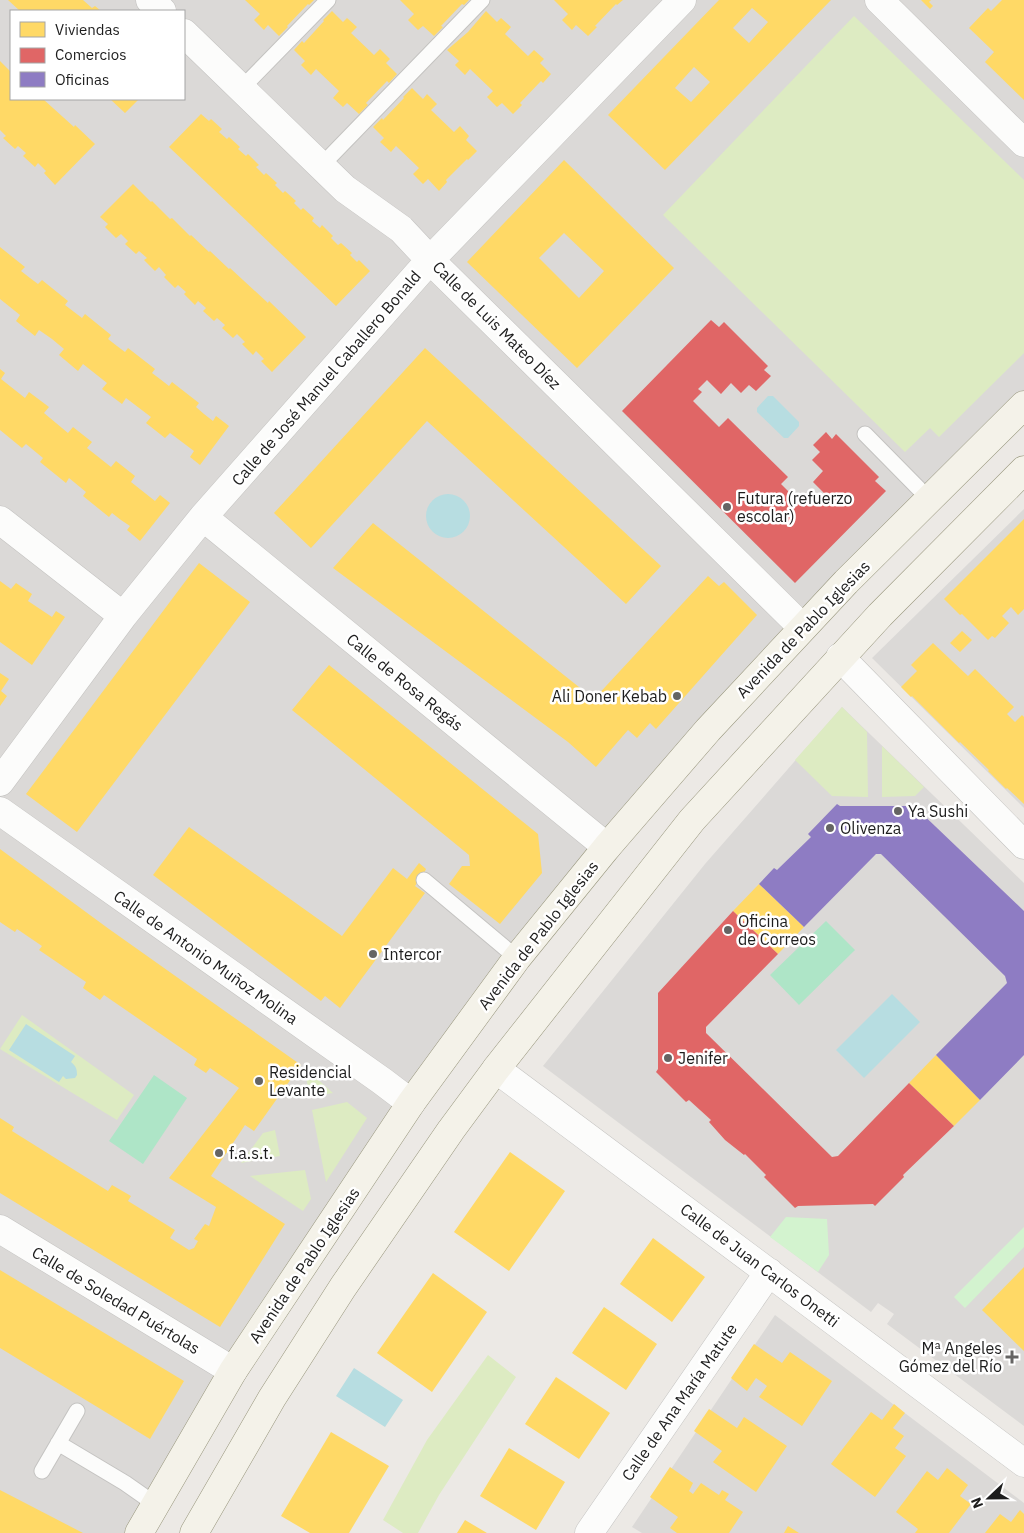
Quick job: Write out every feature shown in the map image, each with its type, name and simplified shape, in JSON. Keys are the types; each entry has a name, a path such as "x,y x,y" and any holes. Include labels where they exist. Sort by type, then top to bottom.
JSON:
{"street":[{"path":"150,0 162,10"},
{"name":"Calle de José Manuel Caballero Bonald","path":"0,782 123,616 203,517 430,260 682,0"},
{"path":"879,0 1024,143"},
{"name":"Calle de Luis Mateo Díez","path":"185,34 345,189 401,229 430,260 802,627"},
{"name":"Avenida de Pablo Iglesias","path":"139,1533 233,1371 411,1103 517,958 607,847 708,730 802,627 1024,405"},
{"path":"194,1533 272,1398 333,1303 404,1198 496,1069 692,820 840,657 1024,470"},
{"name":"Calle de Rosa Regás","path":"203,517 607,847"},
{"path":"0,520 123,616"},
{"path":"840,657 1024,845"},
{"name":"Calle de Antonio Muñoz Molina","path":"0,811 411,1103"},
{"name":"Calle de Juan Carlos Onetti","path":"496,1069 1024,1463"},
{"name":"Calle de Soledad Puértolas","path":"0,1229 233,1371"},
{"name":"Calle de Ana María Matute","path":"589,1533 769,1272"}],"lane":[{"path":"164,10 175,0"},
{"path":"241,89 328,0"},
{"path":"321,166 482,0"},
{"path":"865,434 929,499"},
{"path":"424,880 517,958"},
{"path":"42,1471 77,1411"},
{"path":"58,1443 125,1483 155,1504"}],"shaded area":[{"path":"0,0 1024,0 1024,405 517,958 139,1533 0,1533"},
{"path":"1024,509 1024,808 872,658"},
{"path":"842,707 1024,883 1024,1426 887,1324 894,1314 878,1303 871,1312 543,1066 705,864"},
{"path":"775,1315 1024,1503 1024,1533 642,1533 632,1527"}],"green space":[{"path":"854,16 1024,180 1024,353 939,437 930,428 905,452 663,215"},
{"path":"842,707 867,732 868,797 832,796 795,760"},
{"path":"882,746 924,787 915,796 882,797"},
{"path":"826,921 855,950 799,1005 770,975"},
{"path":"22,1015 134,1095 117,1120 0,1049"},
{"path":"304,1067 333,1093 310,1097"},
{"path":"154,1075 187,1098 143,1164 109,1141"},
{"path":"347,1102 367,1118 326,1182 312,1110"},
{"path":"275,1130 280,1156 241,1163 263,1133"},
{"path":"305,1170 311,1199 303,1211 250,1176"},
{"path":"786,1217 827,1219 829,1255 818,1272 770,1237"},
{"path":"1024,1227 1024,1247 965,1308 954,1297"},
{"path":"488,1355 516,1377 439,1495 418,1533 403,1533 383,1520 427,1440"}],"water":[{"path":"768,396 773,396 799,422 799,426 788,438 784,438 757,412 757,408"},
{"path":"448,494 460,498 466,504 470,516 466,528 460,534 448,538 436,534 430,528 426,516 430,504 436,498"},
{"path":"892,994 920,1022 864,1078 836,1050"},
{"path":"26,1024 75,1056 71,1062 76,1069 77,1075 75,1078 66,1079 63,1076 59,1082 9,1050"},
{"path":"354,1368 403,1400 385,1427 336,1396"}],"building: Viviendas":[{"path":"8,0 83,0 92,8 95,6 100,10 19,10"},
{"path":"245,0 314,0 308,4 279,36 268,25 264,30 254,20 260,14"},
{"path":"400,0 469,0 464,5 462,4 434,36 423,26 418,30 408,20 414,14"},
{"path":"554,0 623,0 616,4 588,36 576,25 572,30 562,20 568,14"},
{"path":"719,0 831,0 665,170 608,115","holes":["752,8 768,22 749,43 733,28","694,67 710,82 691,102 675,88"]},
{"path":"921,0 931,0 929,2 933,6 930,9"},
{"path":"1002,0 1024,0 1024,100 985,62 994,52 969,28 988,8 991,11"},
{"path":"332,11 343,22 347,18 357,27 351,33 374,55 380,49 390,59 386,63 397,74 389,83 387,81 366,103 368,105 359,114 347,103 343,107 333,98 339,91 316,69 311,75 301,65 305,61 294,50 302,41 304,43"},
{"path":"486,11 497,22 501,18 511,27 505,34 528,56 534,50 544,59 540,63 551,74 543,83 541,81 520,103 522,105 513,114 502,103 497,107 487,97 493,91 470,69 465,75 455,65 459,61 447,50 468,32"},
{"path":"0,61 10,71 10,100 44,100 95,144 55,185 38,163 35,167 23,156 26,153 18,146 15,149 3,138 6,136 0,130"},
{"path":"412,88 423,99 427,94 437,104 431,110 454,132 460,126 469,136 466,140 477,151 446,180 447,182 439,191 428,179 423,184 413,174 419,168 396,146 391,152 380,142 384,138 373,127 382,118 383,120"},
{"path":"111,100 138,100 125,113"},
{"path":"201,114 209,121 211,119 222,129 219,132 227,139 229,137 240,147 238,149 246,156 248,154 259,165 256,167 264,175 266,173 277,183 275,185 283,193 285,191 296,201 294,203 301,210 303,208 314,218 312,221 320,228 322,225 333,236 331,238 338,245 341,243 352,253 350,255 357,262 359,260 370,271 336,306 169,147"},
{"path":"564,160 674,268 577,368 467,262","holes":["564,233 604,271 579,298 539,258"]},
{"path":"133,184 170,219 172,218 190,236 230,268 268,303 269,301 306,337 272,372 261,361 264,359 256,351 253,355 242,344 245,342 237,334 233,338 222,328 225,325 217,318 214,321 203,311 206,308 198,301 195,305 184,294 186,292 178,285 175,288 164,277 166,275 159,267 155,271 144,260 147,258 139,251 136,254 125,244 128,241 121,234 116,238 105,227 108,224 100,217"},
{"path":"0,247 25,267 21,271 38,284 42,280 68,301 65,305 82,318 85,314 111,335 108,339 125,352 128,348 155,369 152,373 169,386 172,382 199,403 196,407 213,421 216,416 229,426 200,465 190,457 194,451 170,433 165,438 146,423 151,417 126,398 122,404 102,389 107,383 83,364 78,371 59,355 64,349 52,339 39,330 35,336 16,321 20,315 0,299"},
{"path":"425,348 661,566 626,604 427,421 311,548 274,513"},
{"path":"0,369 5,373 1,379 25,398 29,392 49,407 44,413 68,433 73,427 92,442 87,448 111,467 116,461 135,476 131,482 155,501 160,495 170,503 140,541 127,530 130,526 112,513 109,517 83,496 86,492 69,478 66,483 40,462 43,458 26,444 22,448 0,430"},
{"path":"1024,519 1024,609 1018,615 1011,607 1002,616 1009,623 995,638 992,636 988,640 944,599"},
{"path":"373,523 594,699 708,576 719,586 724,582 757,615 656,729 650,723 637,738 628,730 596,767 568,742 333,568"},
{"path":"199,563 250,602 77,832 26,794"},
{"path":"0,581 11,589 16,583 32,594 28,601 52,617 56,611 65,617 32,665 0,642"},
{"path":"962,631 972,640 960,652 950,643"},
{"path":"933,643 968,676 975,669 1014,707 1007,714 1015,722 1022,715 1024,717 1024,804 1006,789 989,770 901,687 917,671 911,665"},
{"path":"329,665 538,834 542,873 500,924 449,884 462,866 470,866 469,855 292,710"},
{"path":"0,673 9,679 1,691 7,696 0,706"},
{"path":"189,827 342,936 393,868 407,879 419,863 426,869 424,873 426,878 415,886 425,893 340,1008 325,996 321,1001 153,875"},
{"name":"Residencial Levante","path":"0,849 301,1065 254,1131 245,1125 211,1176 285,1224 220,1327 0,1193 0,1118 14,1127 12,1131 108,1191 112,1185 131,1196 128,1201 175,1230 170,1238 189,1250 194,1248 198,1241 194,1239 205,1224 209,1226 216,1207 169,1178 239,1088 210,1068 206,1073 194,1065 197,1059 104,995 100,1000 83,988 86,982 39,950 42,946 17,929 15,932 0,922"},
{"path":"759,884 804,927 778,954 733,911"},
{"path":"936,1055 980,1100 954,1126 909,1083"},
{"path":"510,1152 565,1191 509,1271 454,1232"},
{"path":"653,1238 705,1277 672,1322 620,1284"},
{"path":"1024,1267 1024,1351 982,1310"},
{"path":"0,1270 184,1381 150,1439 0,1348"},
{"path":"433,1273 487,1312 432,1392 377,1353"},
{"path":"604,1307 657,1344 626,1390 572,1353"},
{"path":"754,1344 782,1363 790,1352 832,1381 802,1426 759,1397 767,1386 756,1378 747,1391 731,1378"},
{"path":"556,1377 610,1413 579,1459 525,1424"},
{"path":"894,1404 905,1413 893,1428 904,1436 895,1448 906,1456 875,1497 831,1464 871,1412 882,1420"},
{"path":"709,1409 737,1428 744,1417 787,1446 756,1492 713,1462 722,1451 694,1431"},
{"path":"331,1432 389,1466 349,1533 310,1533 281,1516"},
{"path":"509,1448 565,1482 536,1530 480,1496"},
{"path":"670,1467 693,1483 689,1491 693,1494 701,1483 719,1495 722,1490 729,1494 725,1500 743,1512 729,1533 677,1533 670,1528 678,1517 650,1497"},
{"path":"947,1468 968,1485 960,1496 971,1504 949,1533 915,1533 918,1529 896,1512 927,1471 938,1480"},
{"path":"0,1490 83,1533 0,1533"},
{"path":"1020,1510 1024,1514 1024,1533 985,1533 1000,1514 1011,1522"},
{"path":"465,1520 487,1533 457,1533"},
{"path":"788,1526 799,1533 784,1533"}],"building: Comercios":[{"path":"711,320 719,327 724,322 768,366 764,370 771,376 756,391 749,385 741,393 731,383 721,394 707,380 698,389 702,392 693,401 719,427 728,418 788,477 781,484 804,507 813,498 818,503 826,495 813,482 823,471 812,460 820,452 813,445 826,432 832,439 836,434 879,477 875,481 886,491 795,583 622,411"},
{"path":"733,911 778,954 706,1027 706,1033 832,1157 838,1156 909,1083 954,1126 903,1175 904,1177 875,1206 873,1204 798,1206 795,1208 764,1177 766,1175 745,1154 725,1140 709,1122 711,1120 689,1100 686,1102 656,1072 658,1069 658,993"}],"building: Oficinas":[{"path":"837,804 840,806 914,806 1024,911 1024,1055 980,1100 936,1055 1007,983 1005,976 881,854 876,854 804,927 759,884 774,868 777,870 811,837 808,834"}],"place":[{"name":"Futura (refuerzo escolar)","path":"727,507"},
{"name":"Ali Doner Kebab","path":"677,696"},
{"name":"Ya Sushi","path":"898,811"},
{"name":"Olivenza","path":"830,828"},
{"name":"Oficina de Correos","path":"728,930"},
{"name":"Intercor","path":"373,954"},
{"name":"Jenifer","path":"668,1058"},
{"name":"Residencial Levante","path":"259,1081"},
{"name":"f.a.s.t.","path":"219,1153"},
{"name":"Mª Angeles Gómez del Río","path":"1012,1357"}]}
